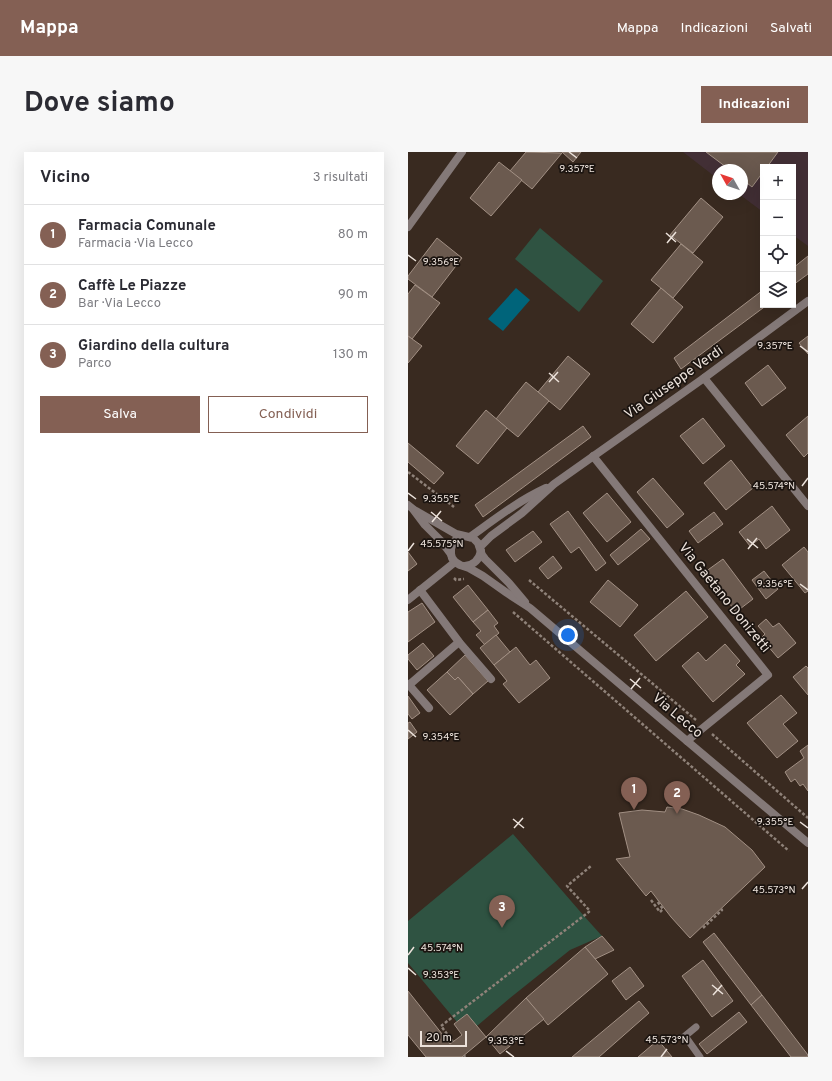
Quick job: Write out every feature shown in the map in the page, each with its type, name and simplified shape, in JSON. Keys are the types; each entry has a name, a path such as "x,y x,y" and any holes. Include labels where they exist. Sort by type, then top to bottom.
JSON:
{"street":[{"path":"408,227 462,152"},
{"name":"Via Giuseppe Verdi","path":"480,549 491,536 532,504 554,484 704,378 808,301"},
{"path":"704,378 808,506"},
{"name":"Via Gaetano Donizetti","path":"593,456 768,675 687,741"},
{"name":"Via Giuseppe Verdi","path":"466,536 523,500 554,484"},
{"name":"Via Lecco","path":"411,507 448,530 476,541 485,559 509,583 530,608"},
{"name":"Via Lecco","path":"411,507 420,519 442,542 455,562 483,576 530,608 807,840"},
{"path":"451,554 453,542 458,538 466,536"},
{"path":"465,566 475,562 479,557 480,549"},
{"path":"408,600 455,562"},
{"path":"420,590 491,679"},
{"path":"429,708 408,684 460,642"}],"lane":[{"path":"696,1027 685,1036 700,1057"}],"path":[{"path":"408,472 454,507"},
{"path":"442,573 456,580 468,579"},
{"path":"529,580 704,726 808,818"},
{"path":"510,610 789,851"},
{"path":"453,1042 440,1026 590,911 567,886 591,866"},
{"path":"651,900 660,912 663,910 657,902 658,900"},
{"path":"703,928 722,910 721,909"}],"shaded area":[{"path":"683,152 808,152 808,246 796,237 796,164 760,164 760,210 747,200 748,164 712,164 712,174"}],"green space":[{"path":"540,228 603,281 579,312 515,259"},
{"path":"513,834 602,936 570,950 477,1026 467,1014 457,1022 408,963 408,921"}],"water":[{"path":"516,288 530,300 503,331 488,319"}],"building":[{"path":"526,152 562,153 532,189 510,171"},
{"path":"562,152 581,152 573,162"},
{"path":"706,152 778,152 769,164 760,164 760,176 752,187 748,184 748,164 722,164"},
{"path":"499,162 522,180 491,216 470,198"},
{"path":"701,198 723,217 693,253 670,235"},
{"path":"437,238 462,258 432,297 408,279 408,276"},
{"path":"681,244 703,262 673,298 651,280"},
{"path":"808,256 808,274 796,283 796,272 796,266"},
{"path":"415,285 440,303 412,339 408,336 408,294"},
{"path":"661,288 683,307 653,343 631,324"},
{"path":"760,292 760,308 763,308 681,369 674,358"},
{"path":"408,336 422,346 408,363"},
{"path":"808,336 808,354 799,343"},
{"path":"568,356 590,374 560,410 538,392"},
{"path":"768,365 786,388 762,406 745,383"},
{"path":"526,382 549,401 518,437 496,419"},
{"path":"486,410 507,428 478,464 456,446"},
{"path":"808,416 808,453 804,457 786,435"},
{"path":"703,418 725,446 703,464 680,436"},
{"path":"583,426 591,437 483,517 475,505"},
{"path":"408,443 444,473 434,484 408,462"},
{"path":"731,460 753,488 726,510 704,483"},
{"path":"653,478 684,514 667,528 637,492"},
{"path":"607,493 631,522 607,542 583,513"},
{"path":"772,506 790,530 766,549 759,539 750,546 739,532"},
{"path":"568,511 606,563 596,571 579,547 571,553 550,524"},
{"path":"714,512 723,524 698,543 689,531"},
{"path":"641,529 650,539 618,565 610,555"},
{"path":"533,531 542,542 515,562 506,550"},
{"path":"804,547 808,552 808,591 805,593 782,565"},
{"path":"408,552 417,564 408,571"},
{"path":"553,556 562,568 548,579 539,568"},
{"path":"723,559 753,599 736,612 705,572"},
{"path":"764,571 778,589 766,599 752,580"},
{"path":"608,580 638,605 620,627 590,602"},
{"path":"468,585 488,610 473,622 453,597"},
{"path":"686,591 708,617 656,661 634,635"},
{"path":"422,603 435,622 408,642 408,612"},
{"path":"488,610 498,623 494,626 499,633 485,645 476,635 481,631 473,622"},
{"path":"766,619 773,627 779,623 796,643 778,658 761,638 765,634 758,626"},
{"path":"496,635 510,652 494,665 480,648"},
{"path":"423,643 434,656 417,670 408,659 408,655"},
{"path":"725,644 740,661 736,665 745,674 713,702 682,666 698,652 706,661"},
{"path":"516,647 530,665 536,660 550,678 519,703 503,684 507,681 494,665"},
{"path":"465,655 488,681 473,694 458,677 455,680 447,672"},
{"path":"806,666 808,668 808,695 793,677"},
{"path":"447,672 455,680 458,677 473,694 450,715 427,690"},
{"path":"781,695 797,713 783,724 798,741 777,758 747,723"},
{"path":"408,696 420,713 412,719 408,714"},
{"path":"410,722 417,732 408,739 408,723"},
{"path":"808,745 808,791 803,784 800,786 795,779 791,782 785,772 804,758 800,751"},
{"path":"667,807 682,809 725,827 752,850 765,867 690,938 671,917 651,891 646,896 616,859 630,857 619,813 642,810 665,812"},
{"path":"714,933 762,995 751,1005 703,942"},
{"path":"602,936 614,950 595,959 585,947"},
{"path":"585,947 608,974 548,1025 526,998"},
{"path":"703,960 733,1001 712,1017 682,976"},
{"path":"630,967 644,986 626,1000 612,981"},
{"path":"408,991 450,1044 462,1035 454,1024 467,1014 486,1037 462,1057 426,1057 408,1035"},
{"path":"762,995 808,1055 807,1057 791,1057 751,1005"},
{"path":"526,998 544,1019 500,1054 486,1037"},
{"path":"639,1001 649,1013 599,1057 572,1057"},
{"path":"739,1012 747,1022 707,1054 699,1044"},
{"path":"658,1040 672,1057 638,1057"}],"place":[{"name":"Farmacia Comunale","path":"634,810"},
{"name":"Caffè Le Piazze","path":"677,814"},
{"name":"Giardino della cultura","path":"502,928"}]}
